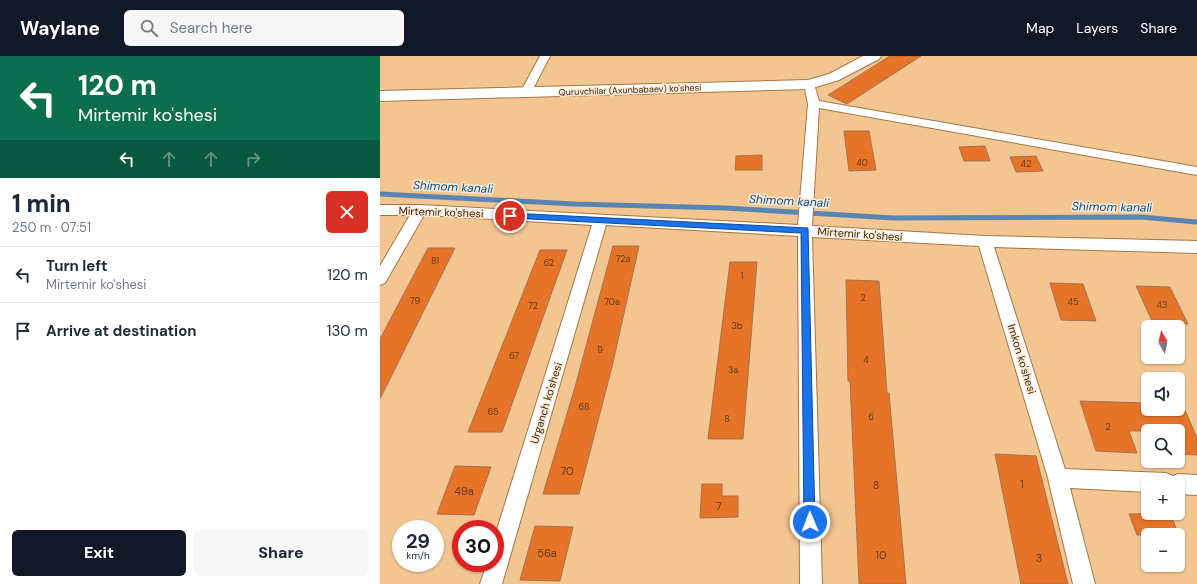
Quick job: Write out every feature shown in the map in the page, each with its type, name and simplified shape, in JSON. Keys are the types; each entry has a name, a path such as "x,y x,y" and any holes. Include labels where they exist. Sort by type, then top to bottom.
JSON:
{"main road":[{"name":"Quruvchilar (Axunbabaev) ko'shesi","path":"380,96 809,84 834,77 874,56"}],"street":[{"path":"526,93 545,56"},
{"path":"809,84 814,104 805,230 811,584"},
{"path":"814,104 1197,171"},
{"name":"Mirtemir ko'shesi","path":"380,210 420,210 985,241 1197,246"},
{"path":"380,279 420,210"},
{"name":"Urganch ko'shesi","path":"491,584 600,221"},
{"name":"Imkon ko'shesi","path":"985,241 1058,478 1084,584"},
{"path":"1058,478 1141,482"},
{"path":"1185,484 1197,484"}],"building":[{"path":"890,56 921,56 847,104 828,95"},
{"path":"844,131 869,131 876,170 849,171"},
{"path":"985,146 990,161 964,161 959,147"},
{"path":"762,155 762,170 735,170 736,156"},
{"path":"1036,156 1043,171 1016,172 1010,157"},
{"path":"613,246 639,246 612,367 579,494 543,494 575,387"},
{"path":"428,248 455,248 380,399 380,339"},
{"path":"540,250 567,250 502,432 468,432"},
{"path":"730,262 757,262 743,439 708,439"},
{"path":"846,280 879,281 887,393 889,393 906,584 859,584 850,381 848,381"},
{"path":"1050,283 1083,284 1096,321 1061,320"},
{"path":"1136,286 1170,287 1188,324 1185,324 1185,320 1152,320"},
{"path":"1080,401 1141,403 1141,416 1185,416 1185,410 1197,438 1197,455 1185,454 1185,424 1141,424 1141,431 1129,431 1137,453 1096,451"},
{"path":"995,454 1036,456 1068,584 1021,584"},
{"path":"455,466 491,467 474,515 437,514"},
{"path":"702,484 722,484 722,496 738,496 738,517 700,518"},
{"path":"1129,514 1141,514 1141,520 1173,520 1176,528 1141,528 1141,535 1137,535"},
{"path":"535,526 573,527 560,581 520,580"}],"waterway":[{"name":"Shimom kanali","path":"380,194 575,204 725,208 894,218 1141,217 1197,222"}],"route":[{"path":"510,216 805,230 810,522"}]}
